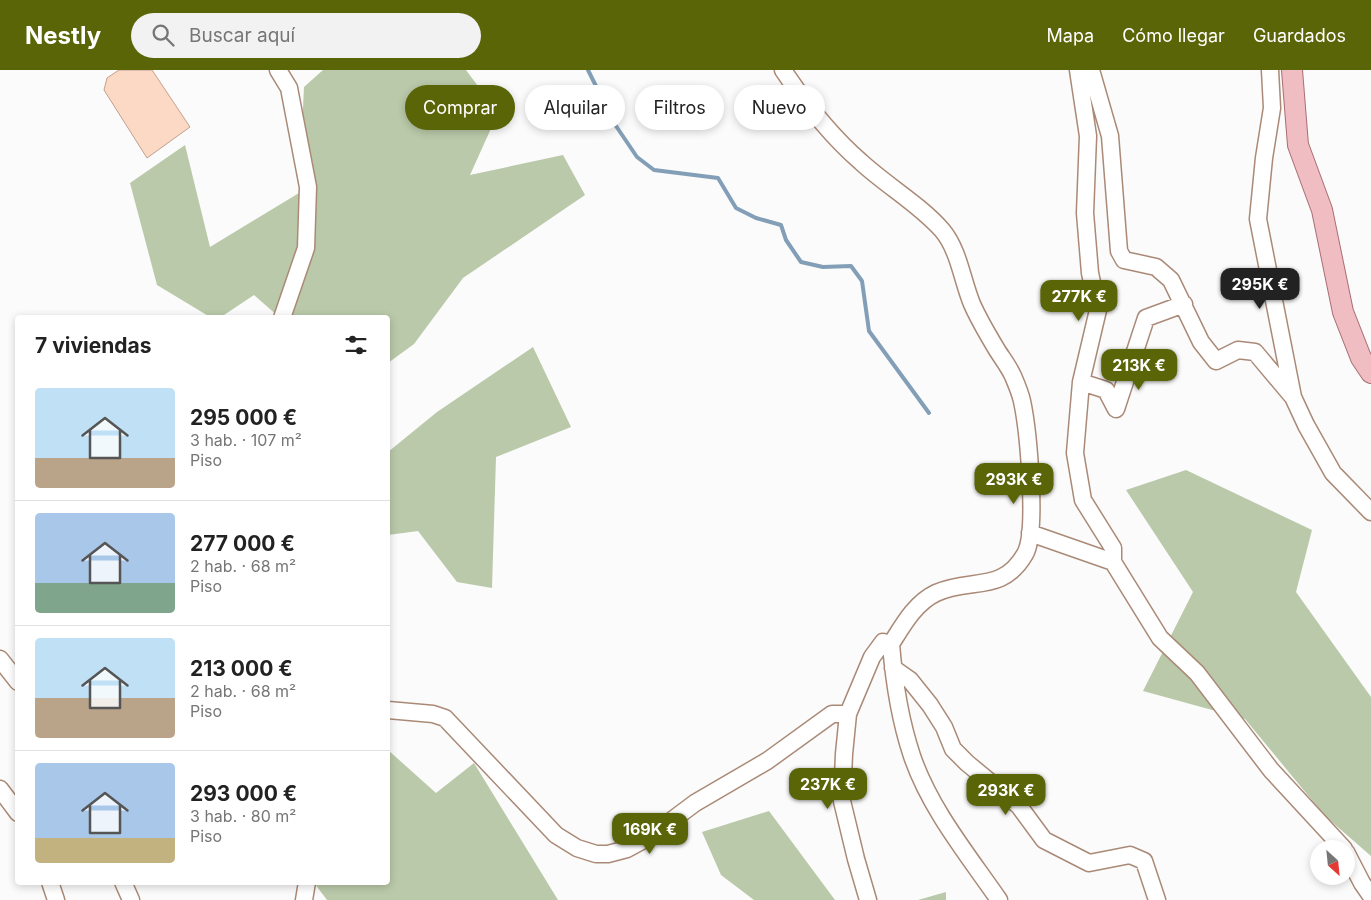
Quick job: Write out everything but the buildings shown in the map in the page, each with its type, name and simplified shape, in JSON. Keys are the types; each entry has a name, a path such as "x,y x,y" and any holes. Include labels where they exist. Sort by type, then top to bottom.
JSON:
{"main road":[{"path":"1292,70 1298,145 1322,210 1343,312 1361,358 1371,373"}],"street":[{"path":"278,70 289,88 308,187 306,248 283,315"},
{"path":"783,70 795,88 828,128 860,162 943,232 954,252 972,304 988,336 1012,374 1022,399 1030,456 1030,533 1026,552 1014,570 1001,579 955,586 934,594 914,610 891,644 898,700 912,757 942,816 999,900"},
{"path":"1078,70 1088,136 1085,213 1090,273 1098,310 1081,382 1075,453 1083,500 1113,548 1113,562 1160,638 1197,673 1271,770 1336,840"},
{"path":"1091,70 1110,136 1119,251 1124,260 1156,267 1171,280 1201,342 1216,361 1238,350 1255,352 1293,397"},
{"path":"1270,70 1272,108 1264,158 1258,219 1293,397 1306,425 1333,473 1371,512"},
{"path":"1081,382 1106,390 1116,409 1146,318 1184,304"},
{"path":"1030,533 1113,562"},
{"path":"868,900 842,801 844,754 848,714 872,657 883,642 891,644"},
{"path":"0,659 15,678"},
{"path":"893,668 910,680 930,705 944,727 953,749 966,763 1019,806 1044,840 1090,863 1130,855 1144,861 1157,900"},
{"path":"390,710 434,714 445,718 556,835 577,848 596,854 608,854 627,849 651,836 695,803 767,761 832,714 848,714"},
{"path":"0,789 15,809"},
{"path":"1355,869 1371,896"},
{"path":"51,885 56,900"},
{"path":"124,885 131,900"},
{"path":"304,900 306,885"}],"green space":[{"path":"323,70 466,70 477,85 405,85 405,130 490,130 470,175 563,155 585,195 463,278 414,344 390,362 390,315 277,315 254,295 224,315 207,315 157,285 130,183 185,145 210,247 299,193 304,87"},
{"path":"533,347 571,427 496,457 492,588 457,582 418,531 390,535 390,450 437,412"},
{"path":"1186,470 1312,530 1296,592 1371,697 1371,856 1355,840 1325,816 1245,719 1143,691 1193,592 1126,490"},
{"path":"390,752 436,793 474,763 558,900 327,900 316,885 390,885"},
{"path":"769,811 835,900 754,900 721,875 702,832"},
{"path":"946,892 946,900 918,900"}],"waterway":[{"path":"588,70 616,126 637,157 654,170 718,178 736,208 756,218 781,225 786,240 801,262 823,267 851,266 862,281 869,331 929,413"}]}
